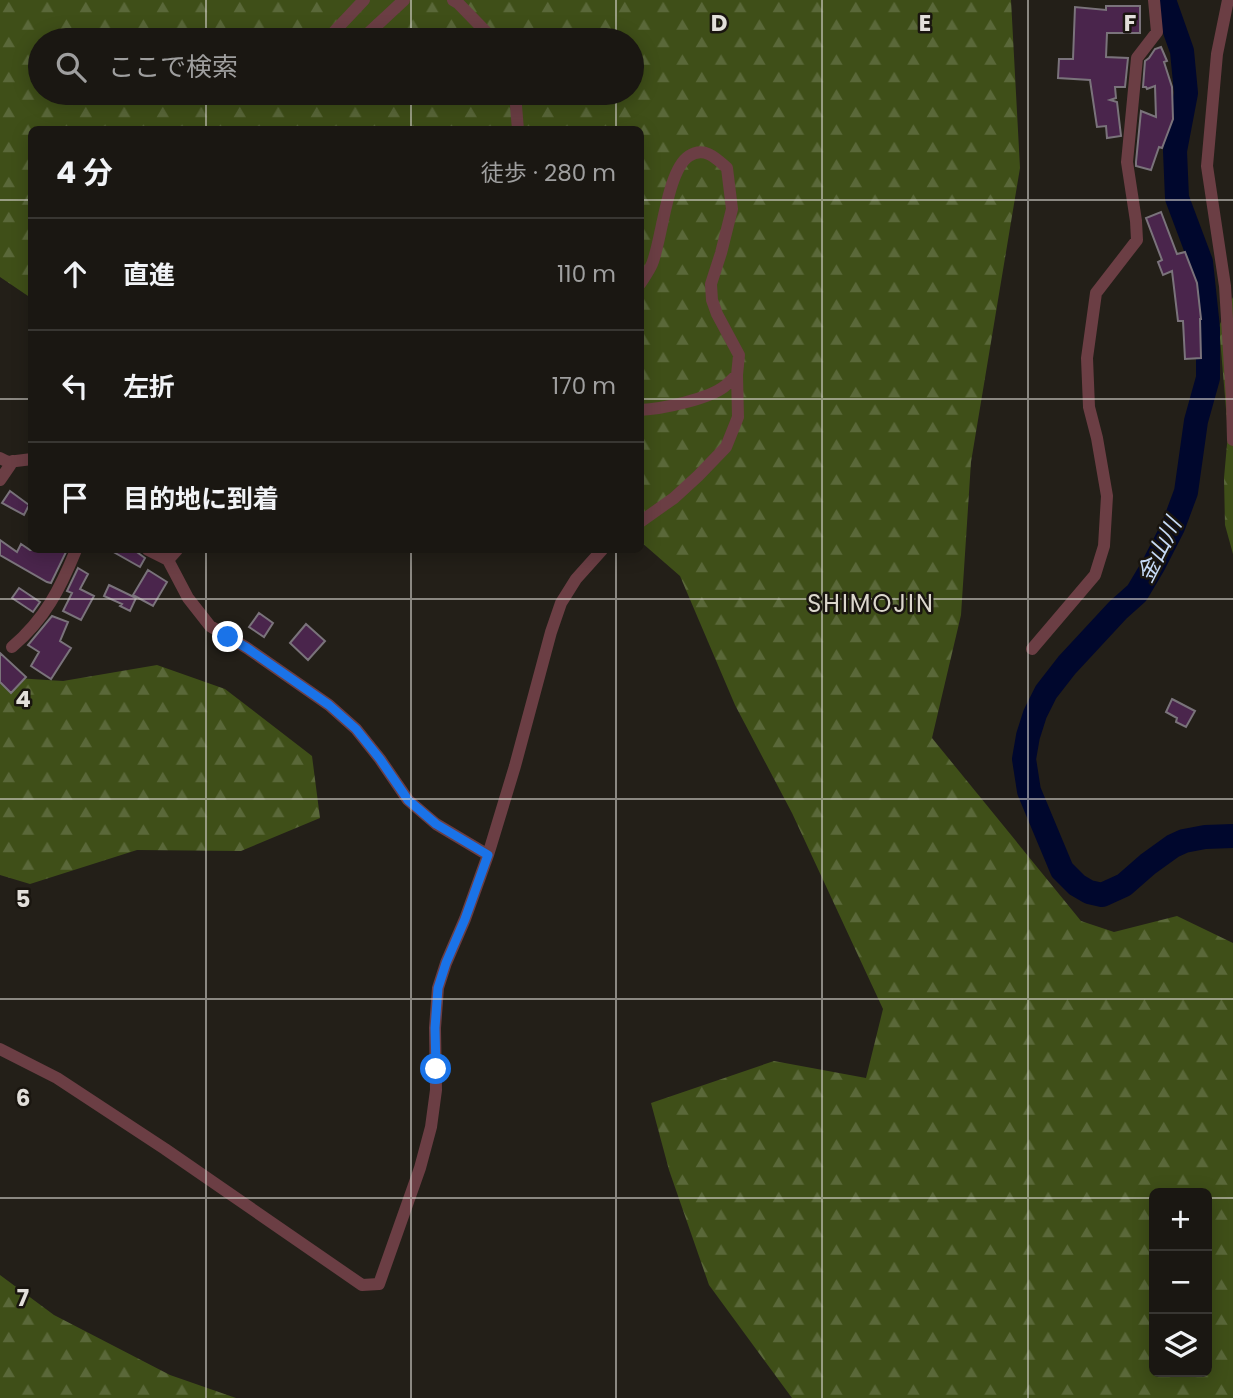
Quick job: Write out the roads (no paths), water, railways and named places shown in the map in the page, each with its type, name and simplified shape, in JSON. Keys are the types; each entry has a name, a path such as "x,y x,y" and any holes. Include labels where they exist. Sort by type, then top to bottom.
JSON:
{"street":[{"path":"337,28 364,0"},
{"path":"374,28 404,0"},
{"path":"453,0 482,28"},
{"path":"1032,649 1095,575 1104,547 1107,496 1089,407 1087,358 1096,293 1137,240 1127,162 1137,58 1157,32 1154,0"},
{"path":"1228,0 1217,54 1207,166 1225,286 1233,440"},
{"path":"515,105 517,126"},
{"path":"644,277 652,264 678,168 689,155 704,152 711,154 727,168 731,194 732,209 711,284 712,300 717,314 739,355 738,417 726,447 682,491 644,519"},
{"path":"644,410 693,400 723,388 737,374"},
{"path":"0,458 8,462 28,459"},
{"path":"0,480 13,461"},
{"path":"12,647 42,618 75,553"},
{"path":"154,553 168,560 188,598 210,626 247,648 329,705 356,729 408,800 436,824 488,855"},
{"path":"168,560 174,553"},
{"path":"0,1049 57,1078 362,1285 379,1284 421,1168 430,1128 436,1090 435,1028 438,988 488,855 561,603 576,579 599,553"}],"waterway":[{"name":"金山川","path":"1164,0 1182,51 1186,93 1175,151 1177,198 1201,262 1208,328 1208,378 1196,421 1186,492 1173,527 1137,593 1067,665 1046,692 1035,714 1024,759 1029,791 1062,870 1077,885 1089,892 1102,895 1124,885 1148,864 1184,841 1233,836"}],"district":[{"name":"SHIMOJIN","path":"871,604"}]}
